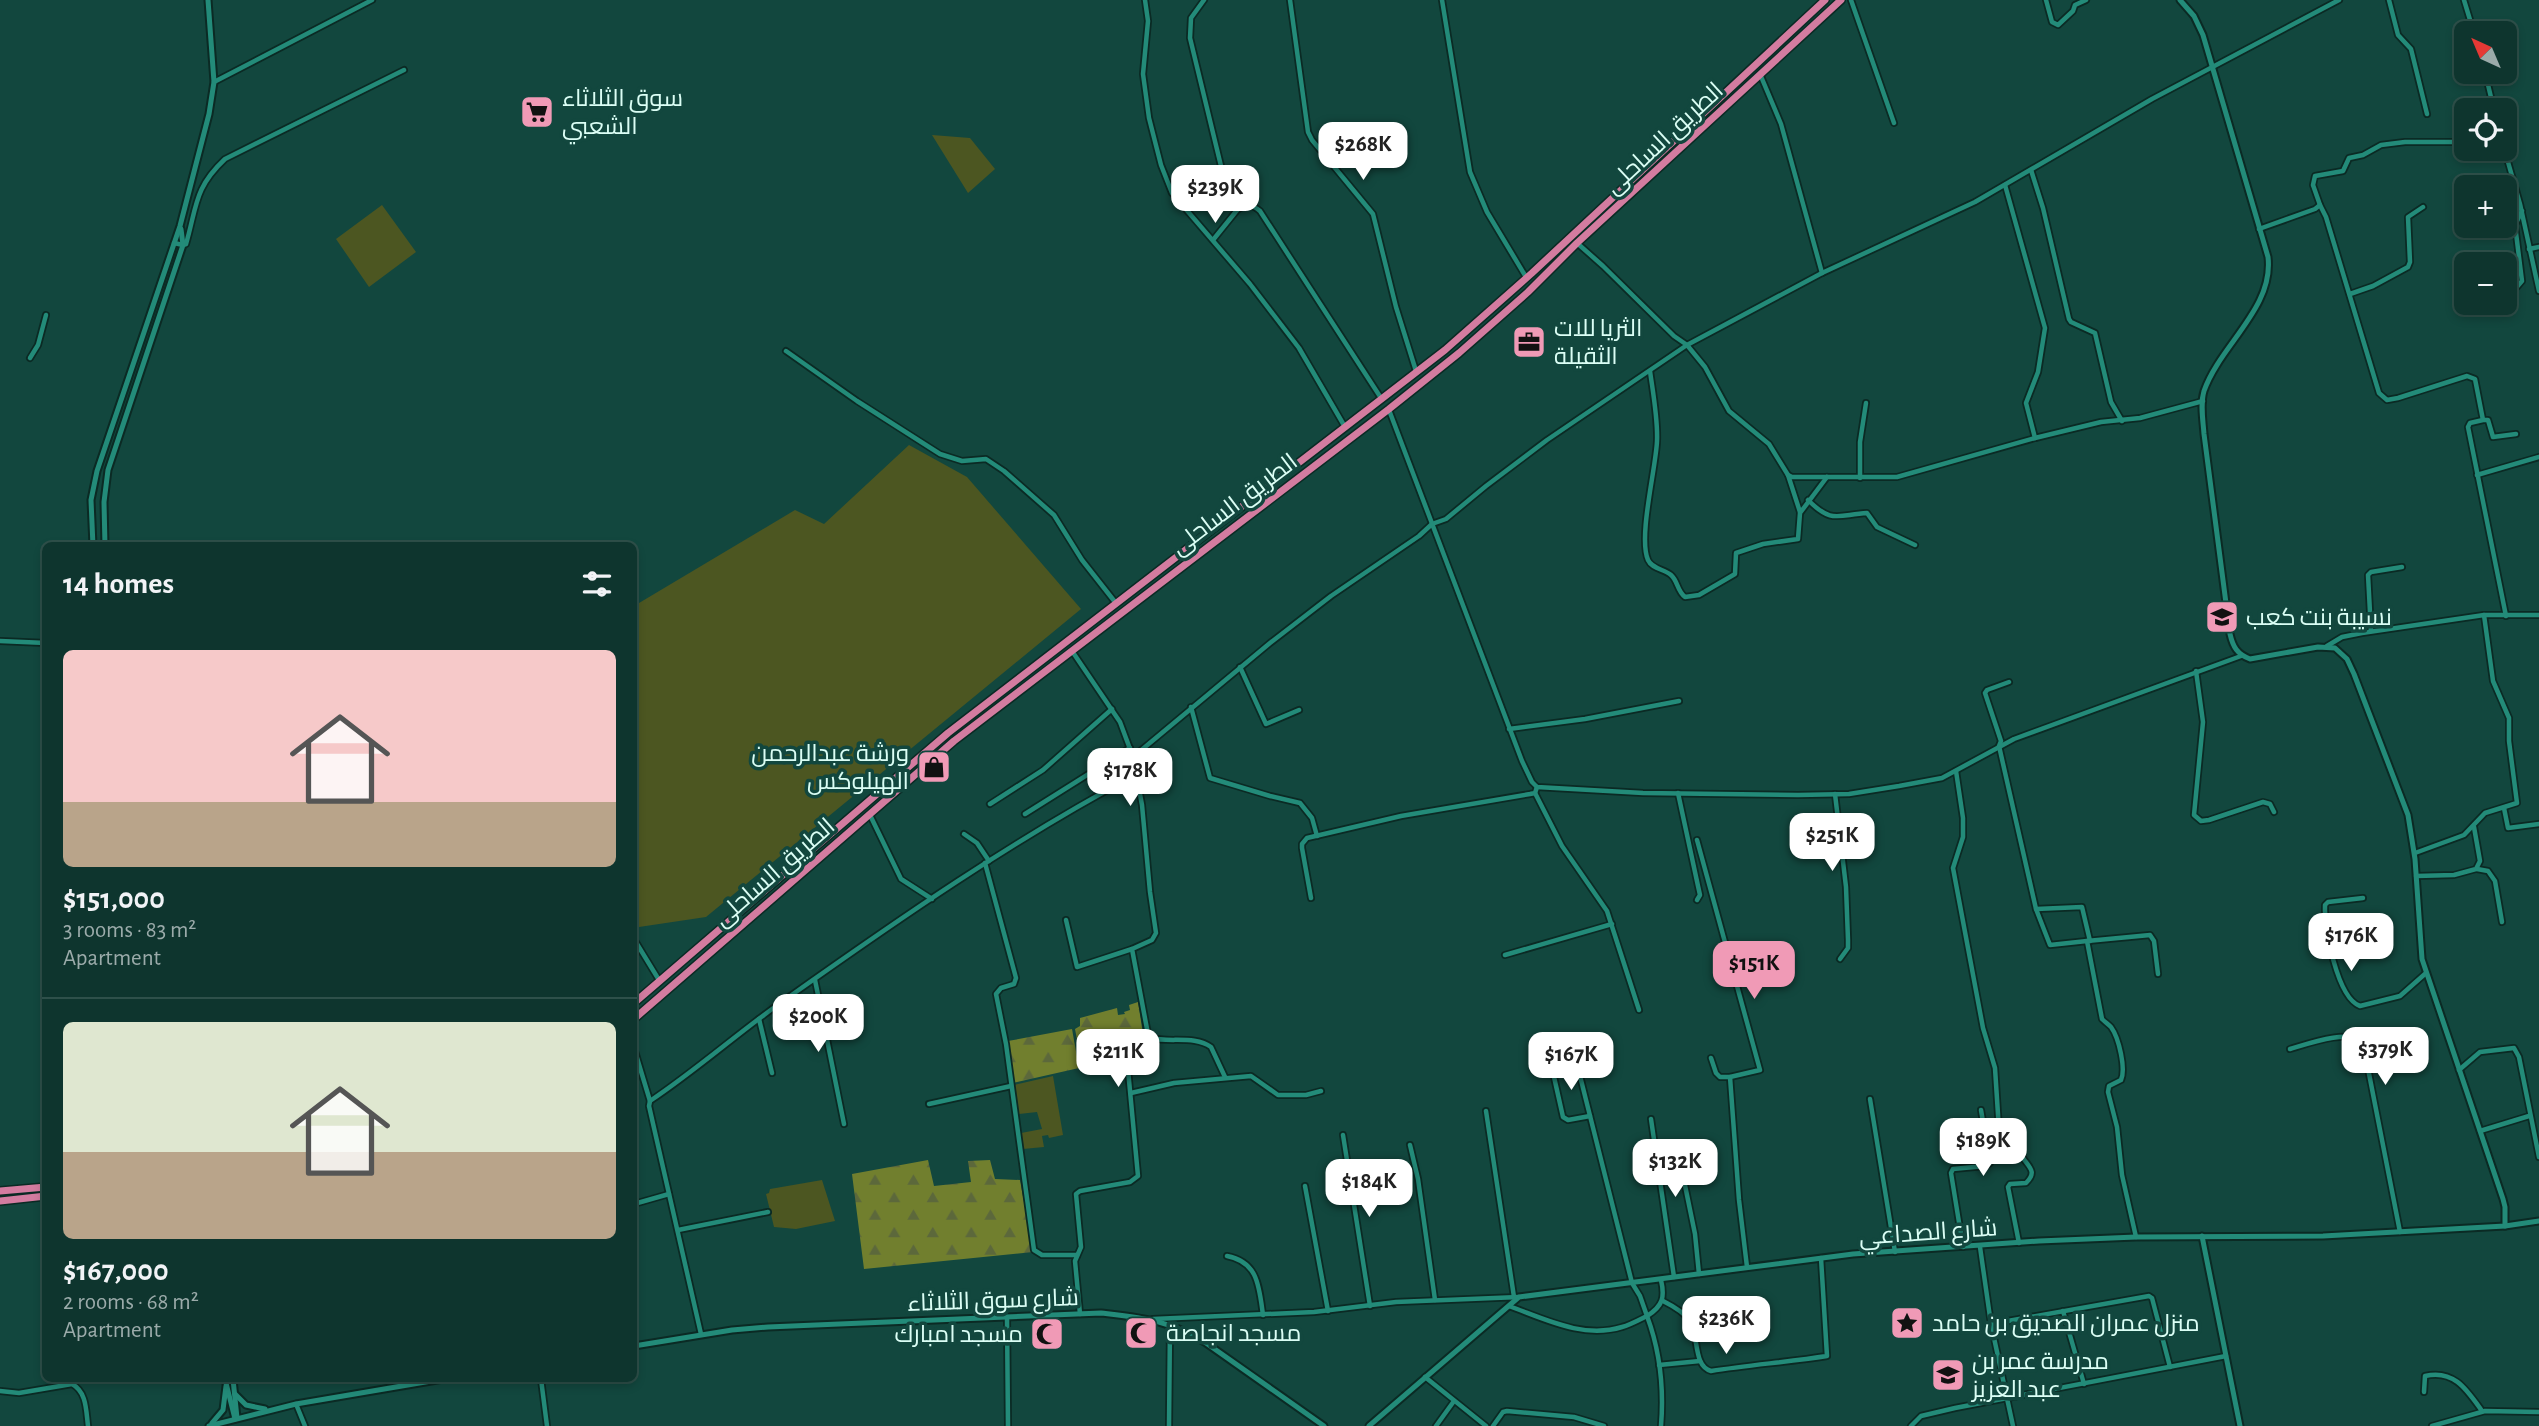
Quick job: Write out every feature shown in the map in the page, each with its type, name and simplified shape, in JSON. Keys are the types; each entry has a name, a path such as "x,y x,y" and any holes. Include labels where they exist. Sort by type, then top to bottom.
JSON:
{"highway":[{"name":"الطريق الساحلى","path":"637,1015 954,741 1283,491 1477,338 1841,0"},
{"name":"الطريق الساحلى","path":"637,1000 948,733 1115,602 1346,428 1471,328 1823,1"},
{"path":"1823,1 1829,11"},
{"path":"1275,481 1283,491"},
{"path":"703,943 710,952"},
{"path":"0,1191 42,1187"},
{"path":"0,1201 42,1196"}],"street":[{"path":"93,542 91,500 97,471 180,226 209,114 214,82 208,0"},
{"path":"214,82 372,0"},
{"path":"1145,0 1148,21 1143,74 1149,118 1160,165 1178,202 1250,284 1305,355 1346,428"},
{"path":"1205,0 1191,18 1190,38 1222,166 1238,209"},
{"path":"1290,0 1308,132 1373,214 1396,307 1417,372"},
{"path":"1442,0 1470,173 1487,212 1527,278"},
{"path":"1851,0 1894,123"},
{"path":"2046,0 2052,22 2058,25 2075,5 2086,0"},
{"path":"2180,0 2194,16 2203,35 2268,257 2268,278 2260,298 2214,369 2203,401 2204,434 2228,622 2232,643 2241,656"},
{"path":"1133,757 1240,667 1331,596 1419,536 1432,524 1446,519 1547,440 1687,345 1822,273 1975,202 2152,99 2339,0"},
{"path":"2389,0 2398,35 2411,49 2427,114"},
{"path":"2464,0 2470,21"},
{"path":"105,542 104,502 108,470 183,245 187,241 201,187 225,159 404,69"},
{"path":"1760,74 1781,124 1822,273"},
{"path":"2454,142 2381,145 2363,155 2349,158 2343,172 2315,176 2313,185 2350,294 2372,375 2383,398 2398,398 2455,379 2473,376 2483,420"},
{"path":"2508,161 2522,211 2539,291"},
{"path":"2031,170 2043,208 2069,319 2071,323 2095,333 2111,402 2122,421"},
{"path":"2005,185 2045,328 2038,372 2026,403 2035,438"},
{"path":"2259,229 2320,205"},
{"path":"1213,240 1238,209 1249,206 1260,211 1382,399"},
{"path":"2350,294 2373,286 2408,267 2408,217 2423,207"},
{"path":"2517,287 2522,281 2515,225 2522,211"},
{"path":"180,226 183,245"},
{"path":"174,243 183,245"},
{"path":"1577,243 1674,336 1687,345 1705,368 1729,411 1769,444 1788,475 1800,513 1799,536 1795,541 1763,544 1736,553 1737,571 1733,576 1695,596 1685,597 1681,594 1674,577 1651,564 1647,553 1650,479 1657,436 1650,371"},
{"path":"2529,249 2539,247"},
{"path":"30,358 38,345 46,315"},
{"path":"786,351 940,454 962,461 986,459 1004,471 1054,515 1082,560 1115,602"},
{"path":"1788,475 1810,478 1897,477 2035,438 2101,422 2140,418 2203,401"},
{"path":"1860,478 1860,442 1866,403"},
{"path":"1389,409 1527,774 1562,846 1603,903 1639,1010"},
{"path":"2506,617 2468,427 2470,423 2485,418 2493,438 2516,434"},
{"path":"2477,475 2539,457"},
{"path":"1800,513 1828,476"},
{"path":"1808,499 1824,514 1838,517 1867,513 1877,527 1915,545"},
{"path":"2371,631 2368,575 2371,572 2402,567"},
{"path":"1311,898 1302,844 1307,838 1401,816 1536,790 1835,794 1899,786 1942,778 1999,746 2241,656 2257,659 2327,646 2342,637 2371,631 2484,615 2539,615"},
{"path":"2415,853 2464,835 2485,813 2516,804 2518,800 2509,741 2509,718 2493,681 2484,615"},
{"path":"0,641 42,643"},
{"path":"2327,646 2341,652 2354,674 2409,815 2415,853 2421,947 2426,973 2505,1208 2505,1226"},
{"path":"1066,920 1077,967 1132,949 1152,940 1156,933 1145,853 1142,805 1133,757 1112,709 1072,651"},
{"path":"1240,667 1266,724 1299,710"},
{"path":"2196,671 2203,722 2194,815 2201,821 2208,820 2263,803 2270,804 2274,812"},
{"path":"2009,682 1985,693 2000,734 1999,746 2036,909 2050,945 2150,935 2154,941 2158,974"},
{"path":"1509,729 1585,719 1679,701"},
{"path":"1191,707 1210,778 1300,803 1312,818 1318,836"},
{"path":"990,804 1044,770 1112,709"},
{"path":"1025,814 1130,748"},
{"path":"1956,771 1963,837 1954,868 1983,1028 1995,1068 1999,1130 2003,1134 2014,1135 2021,1157 2030,1164 2033,1171 2026,1183 2010,1184 2008,1187 2019,1243"},
{"path":"650,1101 759,1019 987,862 1082,803 1135,775"},
{"path":"1678,793 1700,895 1697,901"},
{"path":"1835,794 1849,940 1848,948 1840,959"},
{"path":"2504,808 2508,828 2539,824"},
{"path":"870,814 901,879 932,899"},
{"path":"2474,826 2480,861 2476,869"},
{"path":"964,834 976,843 987,862 1016,978 1014,984 1001,988 996,993 1034,1250 1042,1255 1078,1255"},
{"path":"1697,839 1760,1070 1730,1077 1718,1075 1711,1058"},
{"path":"2416,876 2454,875 2476,869 2488,871 2495,881 2502,922"},
{"path":"2363,898 2328,902 2325,905 2333,961 2355,1004 2360,1006 2396,998 2426,973"},
{"path":"2036,909 2082,907 2102,1019 2112,1030 2124,1073 2121,1080 2109,1086 2108,1092 2117,1127 2122,1175 2136,1237"},
{"path":"1505,955 1612,924"},
{"path":"637,944 659,980"},
{"path":"1080,1314 1075,1261 1081,1247 1076,1194 1130,1182 1138,1176 1127,1059 1150,1047 1150,1038 1132,949"},
{"path":"815,980 844,1124"},
{"path":"759,1019 772,1073"},
{"path":"1150,1038 1163,1042 1185,1040 1207,1044 1225,1077"},
{"path":"2290,1049 2330,1038 2357,1038 2364,1043 2400,1232"},
{"path":"2459,1070 2480,1052 2514,1048 2519,1057 2539,1157"},
{"path":"637,1058 650,1101 701,1334"},
{"path":"1552,1068 1563,1116 1568,1120 1590,1116"},
{"path":"1131,1093 1161,1085 1254,1076 1278,1095 1306,1095 1321,1091"},
{"path":"1580,1076 1632,1283 1640,1296 1655,1337 1662,1408 1661,1426"},
{"path":"1730,1077 1747,1268"},
{"path":"929,1104 1011,1086"},
{"path":"1870,1099 1895,1252"},
{"path":"1963,1247 1951,1172 1990,1163 1981,1110"},
{"path":"1369,1426 1509,1306 1516,1297 1486,1111"},
{"path":"2480,1131 2529,1115"},
{"path":"1651,1119 1674,1278"},
{"path":"1343,1135 1370,1306"},
{"path":"1410,1146 1419,1179 1435,1300"},
{"path":"1681,1166 1695,1234 1699,1274"},
{"path":"1305,1186 1328,1311"},
{"path":"637,1203 669,1194"},
{"path":"678,1230 768,1212"},
{"name":"شارع الصداعي","path":"1516,1297 1821,1257 2136,1237 2271,1238 2505,1226 2539,1221"},
{"path":"2202,1236 2240,1426"},
{"path":"1980,1247 1991,1324 2013,1426"},
{"path":"1227,1256 1241,1259 1254,1272 1263,1315"},
{"path":"1663,1301 1684,1314 1691,1323 1700,1361 1705,1370 1827,1356 1821,1257"},
{"path":"1509,1306 1567,1327 1587,1331 1622,1327 1647,1316 1663,1301 1665,1294 1661,1279"},
{"path":"1153,1319 1263,1315 1435,1300 1516,1297"},
{"path":"1991,1324 2151,1297 2170,1367"},
{"path":"2063,1311 2084,1384"},
{"name":"شارع سوق الثلاثاء","path":"637,1345 701,1334 768,1327 1101,1313 1153,1319 1206,1343 1324,1426"},
{"path":"1007,1316 1008,1426"},
{"path":"1169,1426 1170,1325"},
{"path":"1911,1426 1921,1416 2226,1356"},
{"path":"1659,1365 1700,1361"},
{"path":"2424,1392 2425,1376 2450,1376 2470,1392 2482,1411"},
{"path":"1425,1377 1486,1426"},
{"path":"225,1382 236,1418"},
{"path":"207,1426 222,1414 225,1382"},
{"path":"233,1382 236,1418"},
{"path":"207,1426 296,1404 425,1382"},
{"path":"541,1382 547,1426"},
{"path":"0,1391 19,1393 72,1384 83,1396 88,1426"},
{"path":"235,1394 249,1407 275,1409"},
{"path":"1436,1426 1454,1401"},
{"path":"296,1404 304,1426"},
{"path":"1493,1426 1503,1412 1507,1411 1574,1417 1604,1426"},
{"path":"2432,1426 2482,1411 2539,1412"}],"green space":[{"path":"932,135 970,138 995,169 968,193"},
{"path":"382,205 416,252 369,287 336,239"},
{"path":"909,445 967,477 1081,609 706,917 639,927 637,604 795,510 824,524"},
{"path":"1138,1002 1145,1047 1082,1066 1075,1029 1080,1026 1080,1018 1117,1008 1118,1015 1125,1014 1124,1012 1130,1010 1129,1005"},
{"path":"1072,1029 1079,1068 1013,1083 1008,1041"},
{"path":"1053,1076 1063,1135 1049,1138 1048,1135 1042,1136 1044,1147 1023,1149 1021,1133 1042,1129 1037,1112 1019,1114 1014,1085"},
{"path":"928,1160 934,1186 971,1182 968,1161 990,1160 995,1179 1020,1180 1033,1252 864,1269 852,1174"},
{"path":"822,1180 835,1221 796,1229 774,1227 766,1194 770,1189"}],"place":[{"name":"سوق الثلاثاء الشعبي","path":"537,112"},
{"name":"الثريا للات الثقيلة","path":"1529,342"},
{"name":"نسيبة بنت كعب","path":"2222,617"},
{"name":"ورشة عبدالرحمن الهيلوكس","path":"934,767"},
{"name":"منزل عمران الصديق بن حامد","path":"1907,1323"},
{"name":"مسجد انجاصة","path":"1141,1333"},
{"name":"مسجد امبارك","path":"1047,1334"},
{"name":"مدرسة عمر بن عبد العزيز","path":"1948,1375"}]}
